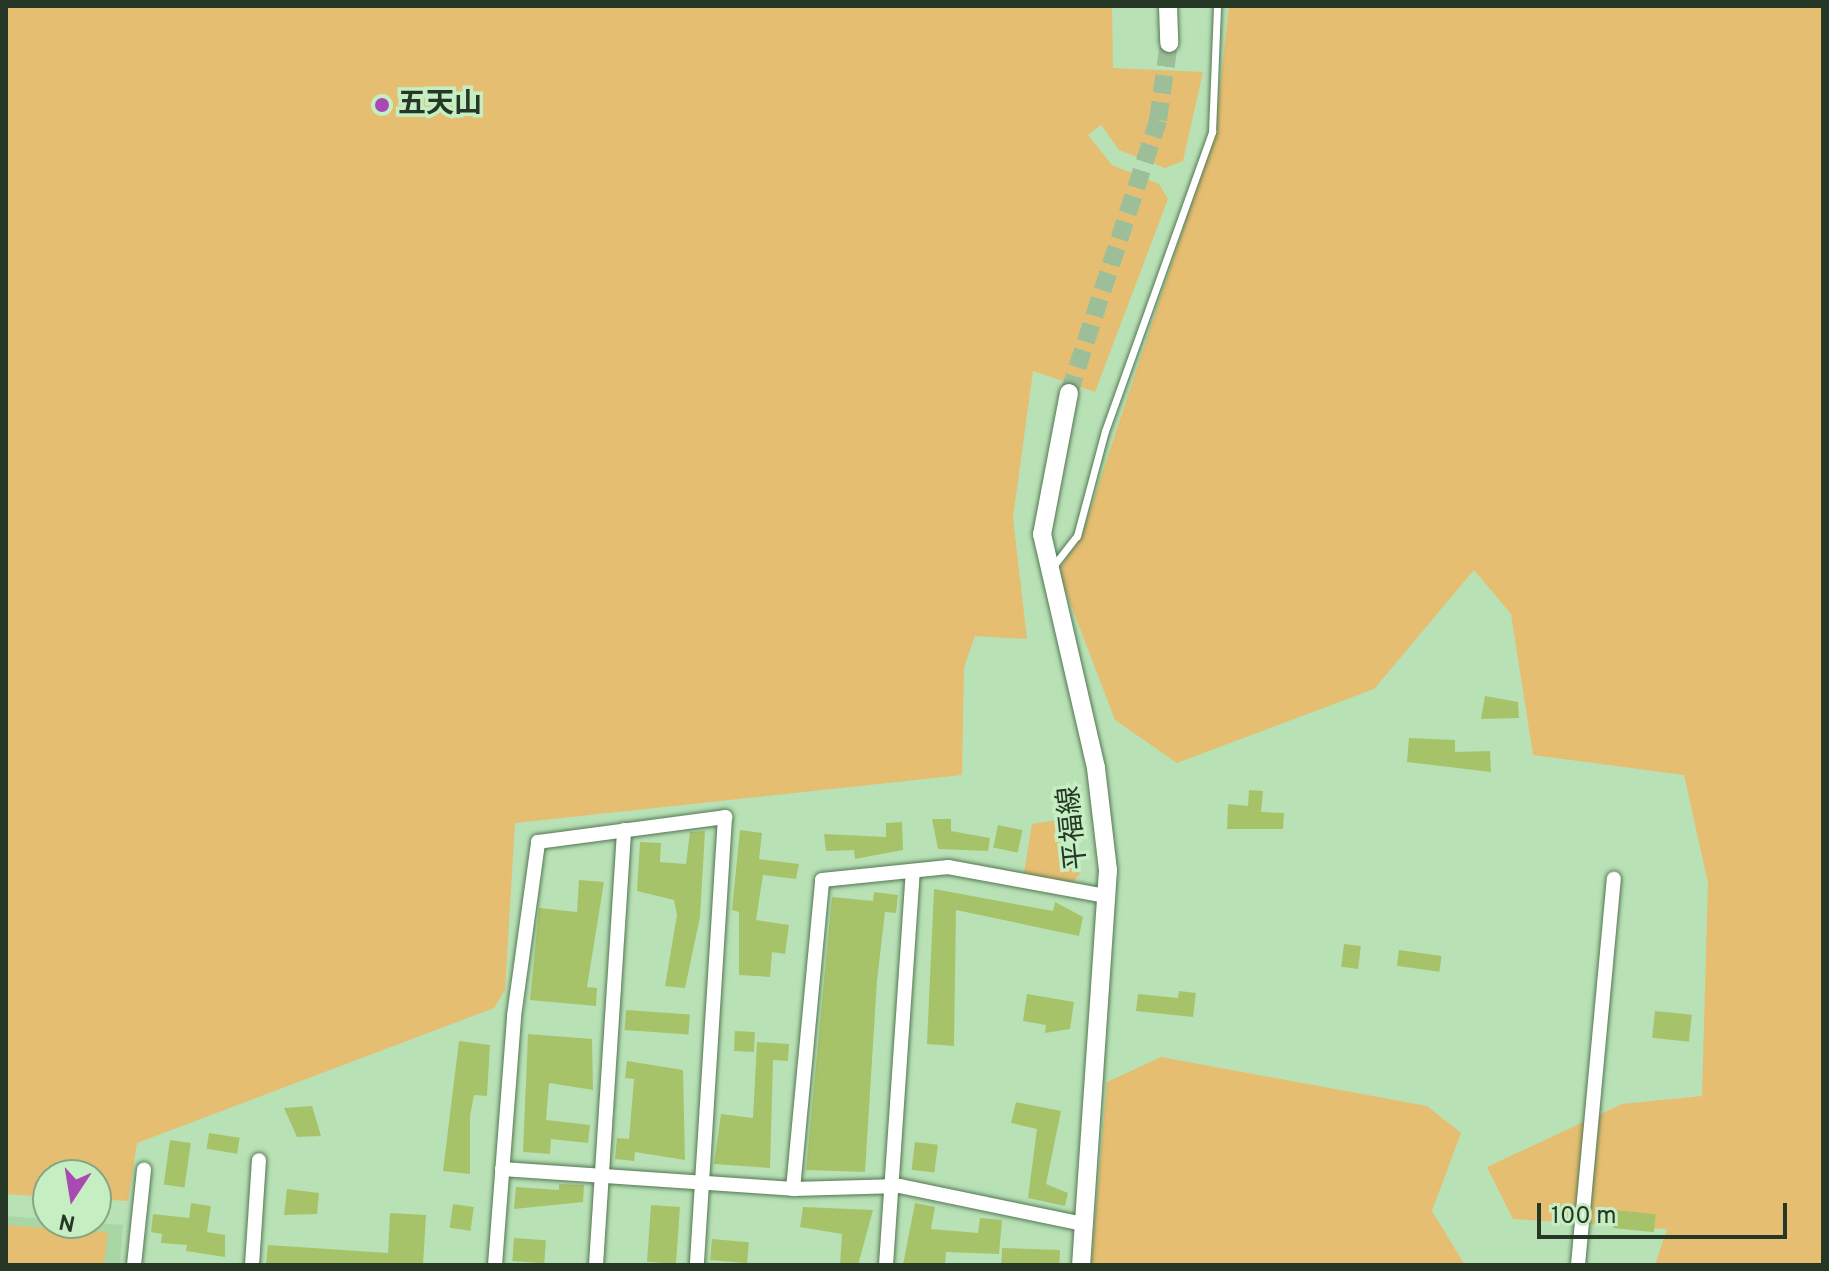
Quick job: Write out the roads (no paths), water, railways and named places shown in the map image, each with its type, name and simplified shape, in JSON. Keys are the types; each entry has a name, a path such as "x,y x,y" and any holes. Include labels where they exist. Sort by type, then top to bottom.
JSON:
{"street":[{"path":"1168,6 1169,43"},
{"name":"平福線","path":"1069,393 1042,534 1047,574 1096,768 1106,896 1081,1265"},
{"path":"495,1265 502,1169 538,842 725,817 697,1265"},
{"path":"596,1265 624,830"},
{"path":"793,1189 822,880 948,867 1106,896"},
{"path":"886,1265 913,871"},
{"path":"1578,1265 1614,879"},
{"path":"252,1265 259,1160"},
{"path":"502,1169 793,1189 890,1187 1084,1224"},
{"path":"134,1265 144,1170"}],"lane":[{"path":"1047,574 1077,536 1105,431 1212,132 1217,6"}],"tunnel":[{"path":"1069,393 1158,120 1169,43"}],"place":[{"name":"五天山","path":"382,105"}]}
